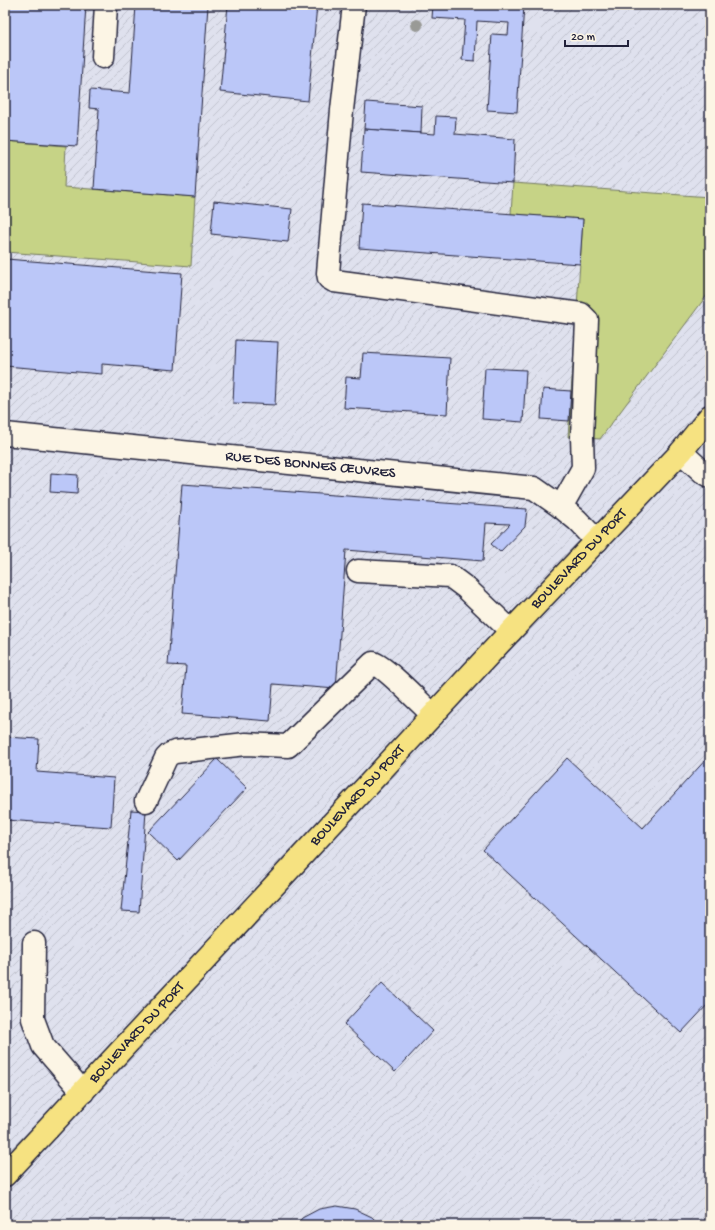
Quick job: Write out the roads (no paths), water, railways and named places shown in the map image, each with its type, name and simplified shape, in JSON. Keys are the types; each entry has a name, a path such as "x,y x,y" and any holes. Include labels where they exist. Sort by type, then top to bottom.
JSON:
{"main road":[{"name":"BOULEVARD DU PORT","path":"5,1175 511,631 681,452 710,416"}],"lane":[{"path":"102,57 106,5"},
{"path":"354,5 342,110 328,273 329,278 334,281 582,314 585,316 587,320 582,437 583,468 561,507"},
{"name":"RUE DES BONNES ŒUVRES","path":"5,434 534,488 577,520 597,541"},
{"path":"681,452 703,472 710,476"},
{"path":"358,571 450,576 466,588 511,631"},
{"path":"146,800 166,758 175,752 246,744 288,746 373,663 377,664 386,671 433,715"},
{"path":"34,943 33,1018 43,1046 83,1092"}]}
